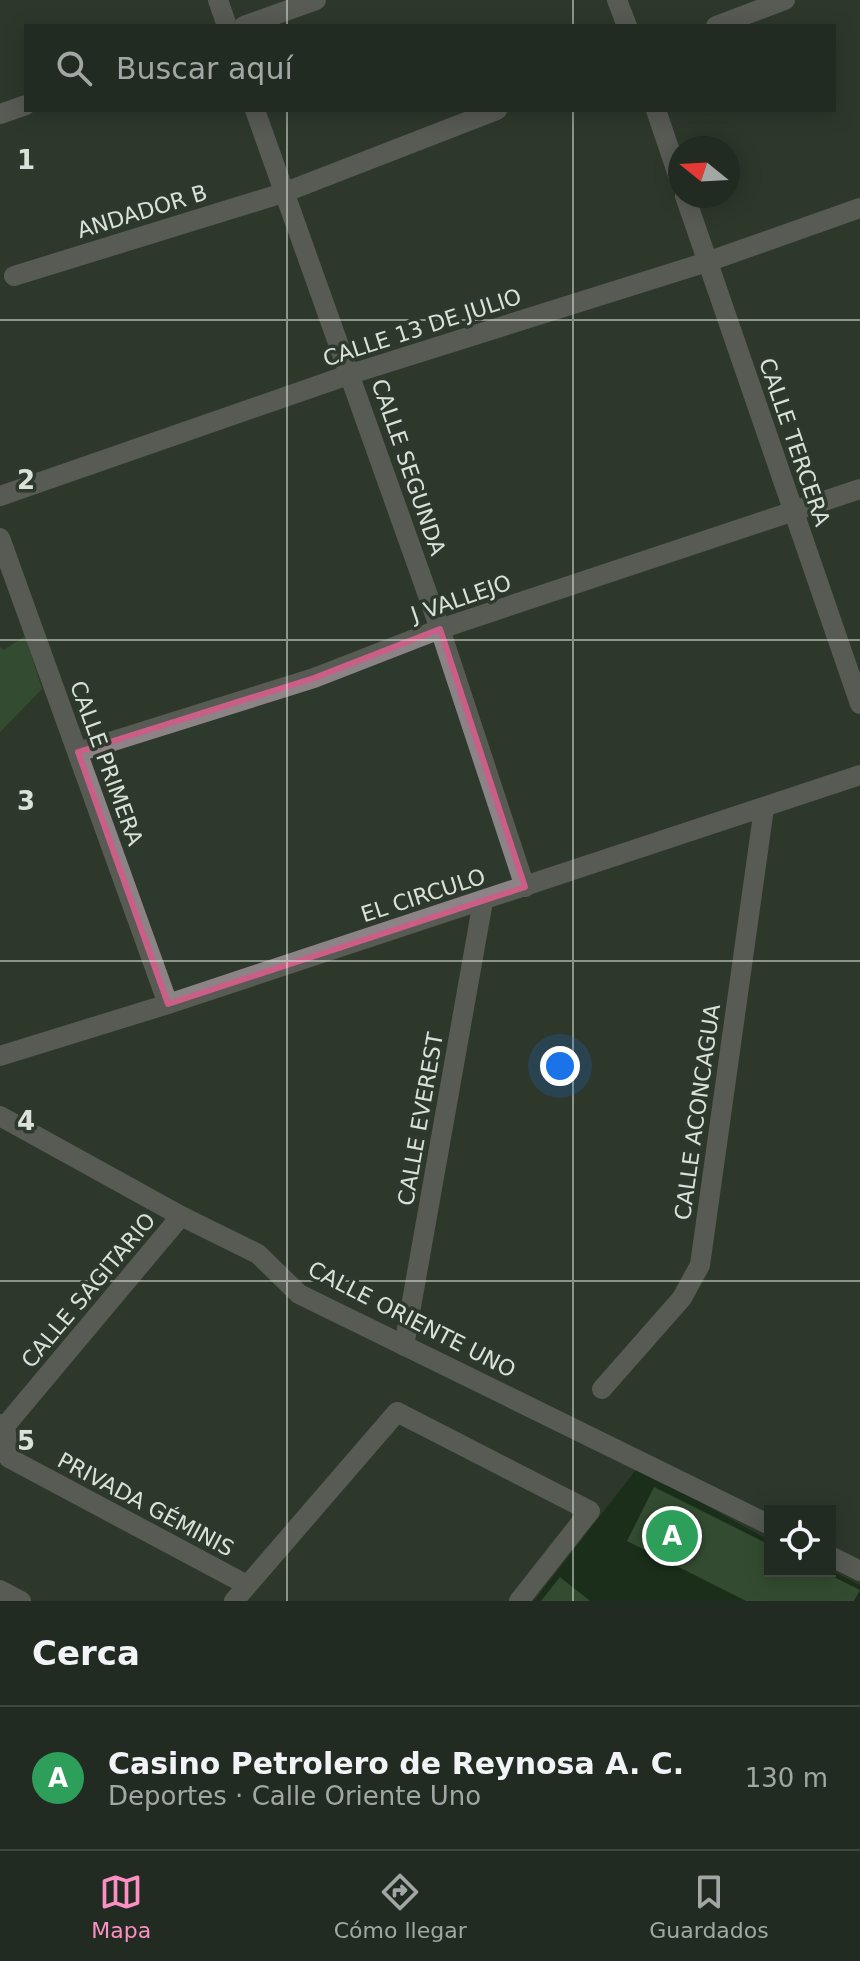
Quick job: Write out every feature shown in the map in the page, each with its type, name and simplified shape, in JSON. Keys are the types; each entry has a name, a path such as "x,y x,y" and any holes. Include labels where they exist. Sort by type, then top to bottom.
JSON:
{"street":[{"path":"218,0 226,24"},
{"path":"250,24 316,0"},
{"path":"617,0 626,24"},
{"path":"721,24 785,0"},
{"path":"0,114 24,106"},
{"name":"CALLE SEGUNDA","path":"256,112 440,629 525,887"},
{"name":"ANDADOR B","path":"14,276 283,193 492,112"},
{"path":"657,112 668,146"},
{"name":"CALLE TERCERA","path":"689,208 860,704"},
{"name":"CALLE 13 DE JULIO","path":"0,496 351,374 707,262 860,208"},
{"name":"J VALLEJO","path":"78,752 314,678 440,629 860,489"},
{"name":"CALLE PRIMERA","path":"0,538 168,1004"},
{"name":"EL CIRCULO","path":"0,1056 168,1004 860,775"},
{"name":"CALLE ACONCAGUA","path":"602,1389 682,1298 700,1265 764,808"},
{"name":"CALLE EVEREST","path":"404,1346 483,901"},
{"name":"CALLE ORIENTE UNO","path":"0,1116 181,1216 258,1254 299,1294 764,1522"},
{"name":"CALLE SAGITARIO","path":"2,1427 181,1216"},
{"path":"240,1593 397,1412 590,1511 519,1601"},
{"name":"PRIVADA GÉMINIS","path":"2,1427 9,1458 240,1593"},
{"path":"836,1559 860,1571"},
{"path":"0,1590 21,1601"}],"highlighted area":[{"path":"440,629 525,887 168,1004 78,752 314,678"}],"shaded area":[{"path":"638,1467 764,1538 764,1577 836,1577 836,1573 860,1585 860,1601 534,1601"}],"building":[{"path":"25,636 42,689 0,732 0,647 4,650"},
{"path":"654,1487 764,1542 764,1577 834,1577 860,1590 854,1601 746,1601 627,1541"},
{"path":"560,1577 590,1601 541,1601"}],"place":[{"name":"Casino Petrolero de Reynosa A. C.","path":"672,1536"}]}
